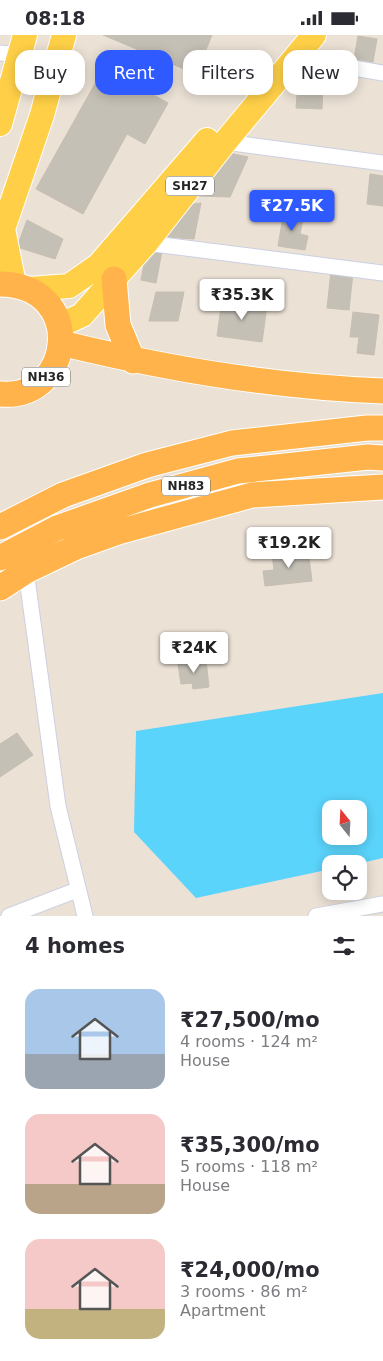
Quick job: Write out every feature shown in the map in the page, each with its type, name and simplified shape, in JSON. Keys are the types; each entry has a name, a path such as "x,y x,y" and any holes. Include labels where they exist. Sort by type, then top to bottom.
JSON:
{"highway":[{"path":"114,279 118,325 133,361"},
{"name":"NH36","path":"3,398 24,392 38,384 50,373 57,359 61,343 57,318 51,306 15,285"},
{"path":"61,343 133,361 243,379 341,389 383,391"},
{"name":"NH83","path":"0,527 63,495 147,465 232,443 383,428"},
{"name":"NH83","path":"0,558 56,528 150,495 238,471 368,457 383,458"},
{"path":"0,588 26,571 76,547 118,532 252,495 383,487"}],"main road":[{"path":"15,285 3,229 42,115 64,35"},
{"name":"SH27","path":"15,285 69,286 98,266 295,46 314,35"},
{"name":"SH27","path":"57,318 67,322 82,315 146,243 295,46"},
{"path":"0,124 15,48"}],"street":[{"path":"295,46 383,73"},
{"path":"224,142 383,163"},
{"path":"146,243 383,273"},
{"path":"26,571 58,806 77,890 85,916"},
{"path":"9,916 77,890"},
{"path":"316,916 383,903"}],"water":[{"path":"383,693 383,858 367,862 367,855 322,855 322,871 196,898 134,832 136,731"}],"building":[{"path":"103,35 212,35 206,50 183,50 183,69 173,64 173,50 139,50"},
{"path":"358,36 377,39 373,62 358,60 358,50 356,50"},
{"path":"95,84 95,95 154,95 168,103 145,144 127,134 83,214 36,189"},
{"path":"297,95 323,95 322,109 296,108"},
{"path":"229,153 248,157 230,197 198,196"},
{"path":"370,174 383,176 383,206 367,204"},
{"path":"201,203 194,239 165,237 193,204"},
{"path":"284,211 304,214 300,234 308,236 305,250 278,246"},
{"path":"27,220 63,239 55,259 17,247"},
{"path":"147,248 162,251 156,283 141,280"},
{"path":"331,271 353,273 349,310 327,308"},
{"path":"156,292 184,292 178,321 149,321"},
{"path":"222,300 267,306 262,342 217,336"},
{"path":"353,312 379,315 374,355 357,353 359,337 350,337"},
{"path":"308,549 312,581 265,586 263,571 274,570 272,554"},
{"path":"206,660 209,687 193,689 192,683 181,684 178,664"},
{"path":"17,733 33,755 0,777 0,744"}]}
